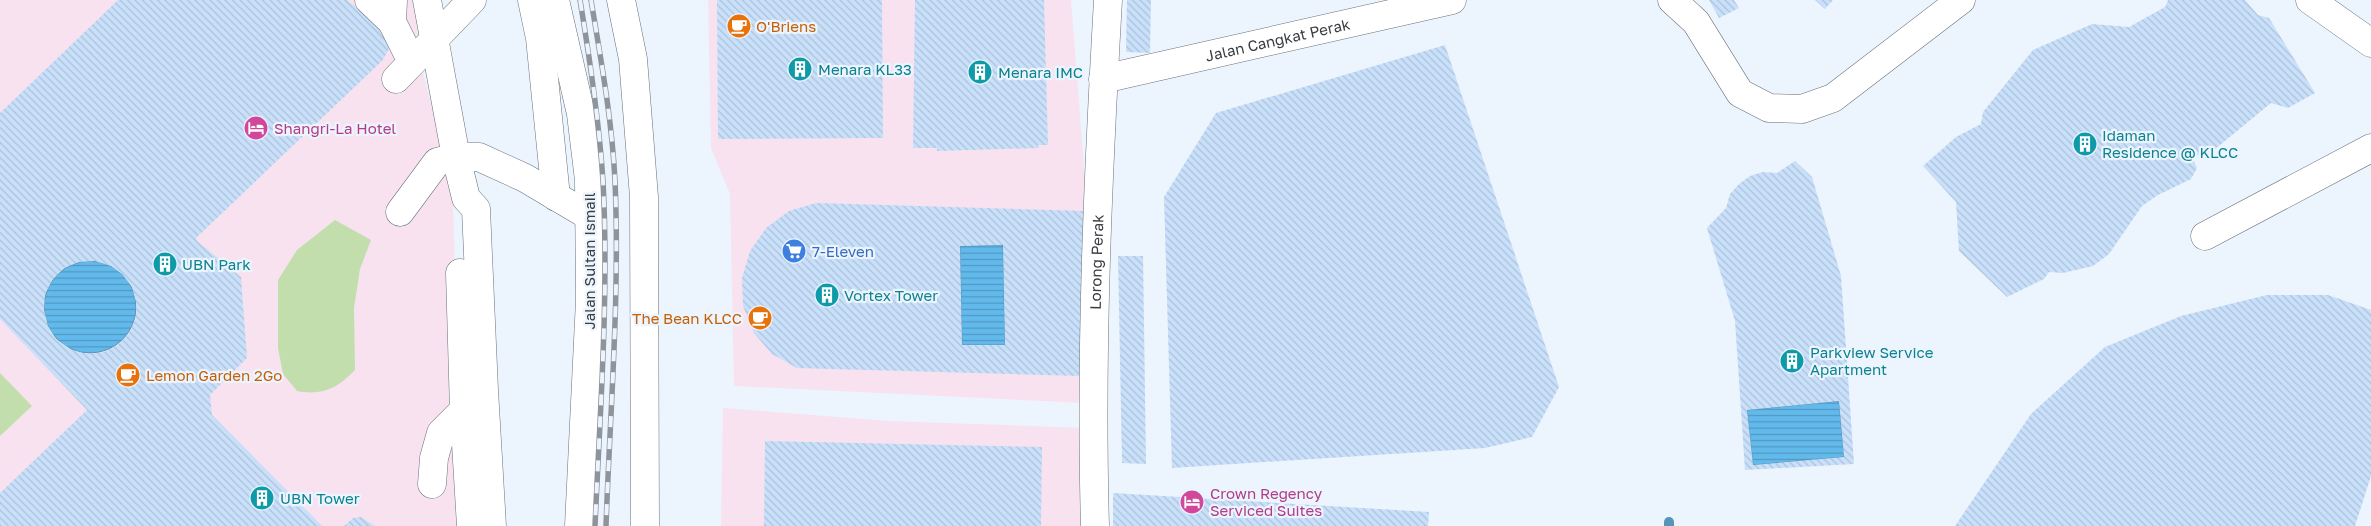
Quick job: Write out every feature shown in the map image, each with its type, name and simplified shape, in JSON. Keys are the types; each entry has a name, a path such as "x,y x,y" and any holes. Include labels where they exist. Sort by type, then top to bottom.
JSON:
{"street":[{"path":"368,0 392,11 404,70 472,0"},
{"path":"427,0 456,157 466,198 476,208 492,526"},
{"path":"532,0 540,38 556,198"},
{"name":"Jalan Sultan Ismail","path":"555,0 581,114 589,180 590,309 579,526"},
{"path":"622,0 633,59 644,197 645,526"},
{"name":"Lorong Perak","path":"1095,526 1093,468 1103,79 1108,0"},
{"name":"Jalan Cangkat Perak","path":"1103,79 1452,0"},
{"path":"1672,0 1696,22 1740,93 1769,108 1802,109 1833,98 1867,74 1961,0"},
{"path":"2310,0 2371,43"},
{"path":"2205,236 2371,148"},
{"path":"400,212 438,162 456,157 479,157 526,178 556,198 589,216"},
{"path":"466,198 458,213 464,411 471,526"},
{"path":"432,484 434,458 441,433 484,390"}],"shaded area":[{"path":"0,0 414,0 422,69 439,134 452,171 463,526 0,526"},
{"path":"708,0 1071,0 1087,205 1082,403 734,386 730,194 711,148"},
{"path":"723,408 888,421 1085,428 1082,526 721,526"}],"green space":[{"path":"335,220 371,240 360,269 354,308 355,370 342,382 329,389 314,392 297,391 283,374 278,348 278,280 297,250"},
{"path":"0,373 32,406 0,436"}],"water":[{"path":"1003,245 1005,345 962,345 960,246"},
{"path":"90,261 108,264 123,274 133,289 136,307 133,325 123,340 108,350 90,353 72,350 57,340 47,325 44,307 47,289 57,274 72,264"},
{"path":"1839,401 1844,457 1753,465 1747,410"}],"building":[{"name":"UBN Park","path":"118,0 347,0 378,25 390,42 389,49 382,61 196,238 197,241 241,277 247,358 210,395 212,415 322,526 0,526 0,493 87,410 0,319 0,113","holes":["95,261 111,266 122,274 132,287 136,302 136,318 129,333 118,345 104,352 87,354 72,350 56,339 48,326 44,310 45,294 53,279 64,268 79,262"]},
{"name":"Menara KL33","path":"717,0 882,0 883,138 718,139"},
{"name":"Menara IMC","path":"915,0 1044,0 1048,145 1038,145 1039,148 937,151 937,148 913,148"},
{"path":"1127,0 1151,0 1150,53 1126,52"},
{"path":"1709,0 1734,0 1739,8 1719,18"},
{"path":"1815,0 1833,0 1825,9"},
{"name":"Idaman Residence @ KLCC","path":"2168,0 2245,0 2258,15 2269,18 2315,93 2288,108 2271,103 2214,150 2192,157 2197,168 2191,179 2158,195 2142,206 2109,254 2093,266 2063,273 2049,272 2044,279 2007,297 1959,251 1956,202 1923,166 1956,137 1981,124 1983,112 2033,50 2092,24 2129,27 2165,7"},
{"path":"1445,45 1559,387 1532,437 1485,448 1172,468 1164,197 1216,113"},
{"path":"1795,161 1812,177 1841,276 1854,464 1745,470 1735,321 1707,228 1726,208 1730,194 1739,184 1750,176 1763,172 1777,173","holes":["1839,401 1844,457 1753,465 1747,410"]},
{"path":"816,203 1084,211 1080,376 797,368 772,354 754,333 743,306 742,278 750,251 766,228 789,211","holes":["1003,245 1005,345 962,345 960,246"]},
{"path":"1118,256 1143,256 1146,464 1122,463"},
{"path":"2267,295 2328,295 2371,310 2371,476 2355,526 1955,526 2031,414 2105,347 2181,316"},
{"path":"765,441 1042,447 1041,526 764,526"},
{"name":"Crown Regency Serviced Suites","path":"1113,493 1429,512 1428,526 1113,526"},
{"path":"361,517 375,526 344,526 353,518"}],"railway":[{"path":"580,0 599,135 605,224 603,353 595,526"},
{"path":"591,0 609,113 615,181 615,310 606,526"}],"place":[{"name":"O'Briens","path":"739,26"},
{"name":"Menara KL33","path":"800,69"},
{"name":"Menara IMC","path":"980,72"},
{"name":"Shangri-La Hotel","path":"256,128"},
{"name":"Idaman Residence @ KLCC","path":"2085,144"},
{"name":"7-Eleven","path":"794,251"},
{"name":"UBN Park","path":"165,264"},
{"name":"Vortex Tower","path":"827,295"},
{"name":"The Bean KLCC","path":"760,318"},
{"name":"Parkview Service Apartment","path":"1792,361"},
{"name":"Lemon Garden 2Go","path":"128,375"},
{"name":"UBN Tower","path":"262,498"},
{"name":"Crown Regency Serviced Suites","path":"1192,502"}]}
